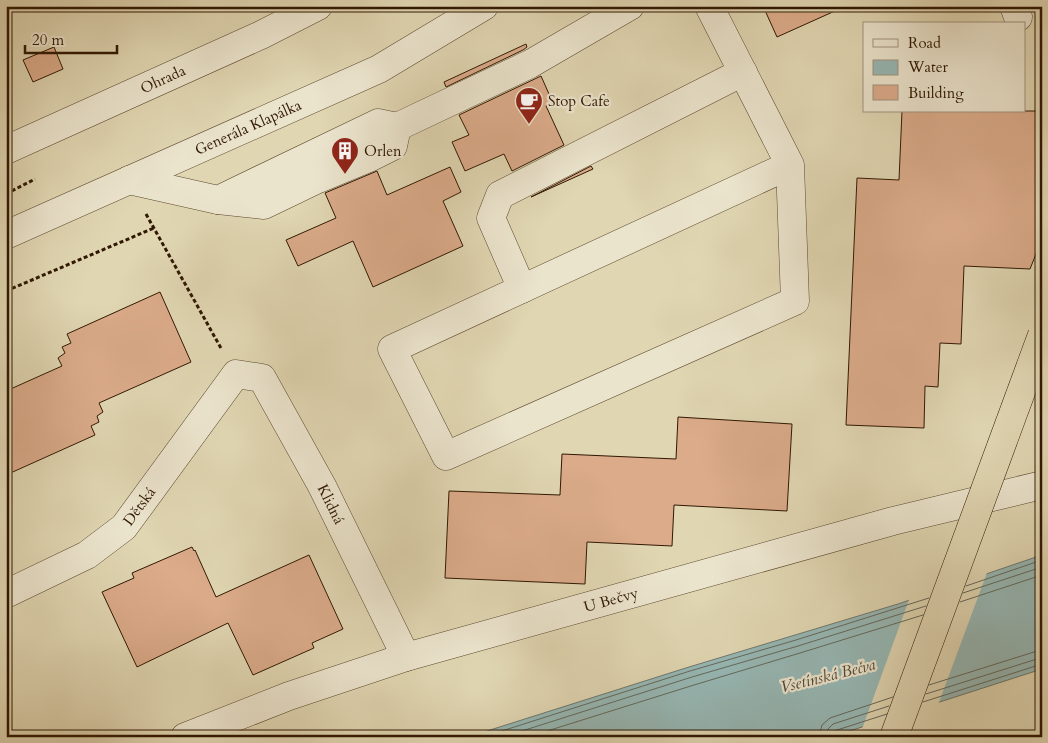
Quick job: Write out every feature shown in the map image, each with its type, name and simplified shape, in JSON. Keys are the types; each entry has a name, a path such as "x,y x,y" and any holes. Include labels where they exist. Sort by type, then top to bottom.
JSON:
{"main road":[{"path":"894,737 1042,335"}],"street":[{"name":"Ohrada","path":"6,150 261,35 318,6"},
{"name":"Generála Klapálka","path":"6,235 378,68 484,6"},
{"path":"129,180 218,200 378,123 397,127 530,64 630,6"},
{"path":"709,6 790,165 796,301 446,456 392,349 790,165"},
{"path":"522,289 491,218 500,195 743,72"},
{"name":"Dětská","path":"6,594 87,555 124,527 236,374"},
{"name":"Klidná","path":"236,374 262,378 322,486 406,657"},
{"name":"U Bečvy","path":"185,737 289,696 406,657 893,521 1042,485"}],"path":[{"path":"6,194 36,179"},
{"path":"129,180 236,374"},
{"path":"6,291 154,228"}],"water":[{"name":"Vsetínská Bečva","path":"1042,555 1042,669 831,737 468,737 689,667 898,604"}],"pier":[{"path":"988,570 938,705 862,729 910,597"}],"building":[{"path":"763,6 846,6 777,37"},
{"path":"526,44 527,47 523,50 446,87 444,82"},
{"path":"54,47 63,69 33,82 23,60"},
{"path":"541,76 553,103 546,106 564,145 512,171 504,154 465,171 452,142 469,135 459,115"},
{"path":"1042,111 1042,239 1030,269 964,266 961,344 940,343 938,387 925,386 924,428 846,425 857,178 899,180 902,112"},
{"path":"591,166 593,169 531,197"},
{"path":"450,167 461,192 443,201 463,246 373,287 353,241 298,266 286,240 336,218 325,193 377,171 387,195"},
{"path":"160,292 191,362 99,403 103,412 97,416 99,422 91,426 95,435 6,475 6,391 62,366 58,358 65,353 62,347 71,343 67,334"},
{"path":"678,417 792,424 787,511 674,505 672,546 587,542 585,584 445,578 449,491 560,495 562,454 676,459"},
{"path":"192,547 216,597 309,555 343,629 312,643 314,648 253,675 228,623 137,667 102,592 134,578 132,573"}],"place":[{"name":"Stop Cafe","path":"529,125"},
{"name":"Orlen","path":"345,175"}]}
